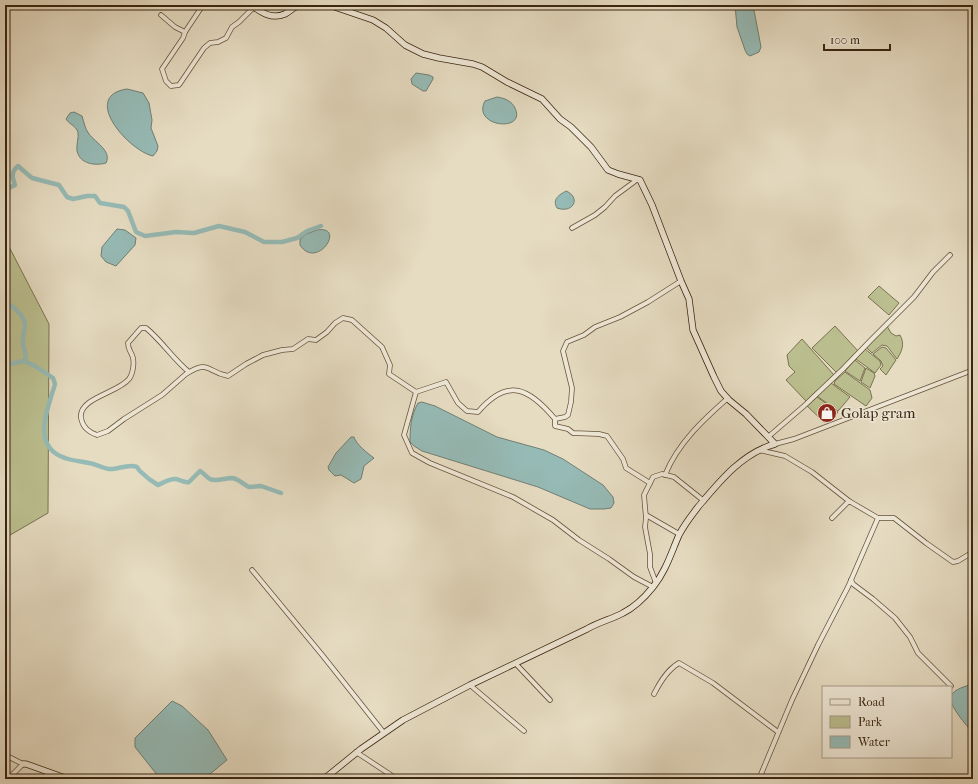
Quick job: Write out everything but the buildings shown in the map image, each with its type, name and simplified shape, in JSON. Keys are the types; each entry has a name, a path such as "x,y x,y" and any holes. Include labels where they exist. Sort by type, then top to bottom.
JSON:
{"street":[{"path":"203,5 162,69 166,81 171,86 179,85 204,48 210,43 218,42 226,38 232,27 239,22 252,6 265,15 275,16 285,14 299,5"},
{"path":"329,5 373,20 386,28 405,44 423,54 482,67 507,82 542,99 560,119 571,127 590,147 608,170 640,180 652,205 689,299 693,330 721,391 775,444"},
{"path":"161,16 175,27 185,32"},
{"path":"572,228 595,215 615,196 638,179"},
{"path":"768,437 843,370 914,297 933,272 950,255"},
{"path":"555,419 568,415 571,402 572,388 563,351 567,342 643,305 681,281"},
{"path":"189,372 177,362 155,335 146,328 141,328 128,343 128,349 133,356 133,369 129,379 120,386 84,406 80,413 82,423 87,431 97,435 108,432 124,419 162,395 189,372 197,368 205,366 228,376 263,355 293,349 308,340 316,340 343,318 352,320 382,347 390,365 389,374 416,392"},
{"path":"324,779 356,752 403,720 470,685 516,664 597,623 623,613 639,602 664,571 679,534 704,500 725,475 743,460 763,447 794,439 973,370"},
{"path":"416,392 446,382 458,403 467,411 478,412 499,393 512,390 522,391 531,395 543,405 555,419 555,426 568,429 572,433 599,434 607,436 626,468 650,484"},
{"path":"416,392 404,436 412,453 430,463 513,497 553,520 579,540 634,577 654,585"},
{"path":"665,475 671,461 686,439 728,398"},
{"path":"759,450 785,456 812,472 849,501 878,518 894,518 953,562 958,561 973,552"},
{"path":"654,585 645,528 646,515 644,496 653,477 662,474 674,477 704,500"},
{"path":"832,518 849,501"},
{"path":"646,515 679,534"},
{"path":"759,779 778,732 818,645 851,580 878,518"},
{"path":"252,570 384,733"},
{"path":"851,580 853,584 895,618 910,637 918,653 951,686"},
{"path":"654,694 669,670 679,663 713,682 778,732"},
{"path":"516,664 550,700"},
{"path":"470,685 524,731"},
{"path":"356,752 397,779"},
{"path":"5,754 23,764 68,779"},
{"path":"8,779 23,764"}],"green space":[{"path":"5,239 49,324 48,513 5,538"},
{"path":"879,286 899,303 889,315 868,297"},
{"path":"835,326 858,351 837,373 812,348"},
{"path":"887,326 891,333 896,336 900,335 902,338 902,347 897,359 887,346 882,345 872,353 866,347"},
{"path":"802,339 834,375 806,401 786,380 795,372 789,366 787,355"},
{"path":"882,347 886,348 896,360 886,375 880,369 883,366 881,361 873,354"},
{"path":"865,349 880,361 881,365 875,373 856,359"},
{"path":"855,360 865,368 860,381 845,371"},
{"path":"866,368 874,373 875,376 870,388 861,382"},
{"path":"845,372 870,390 872,398 866,406 834,384 835,381"},
{"path":"831,383 850,397 838,411 817,396"},
{"path":"817,397 838,412 834,417 824,422 807,406"}],"water":[{"path":"735,5 753,5 761,47 759,52 750,56 745,50 737,27"},
{"path":"416,73 433,77 426,91 423,91 412,84 411,79"},
{"path":"127,89 143,93 149,103 152,120 151,128 158,146 157,151 153,156 143,152 132,144 113,123 108,112 108,102 114,94"},
{"path":"497,97 508,100 514,106 517,116 513,121 507,124 499,124 485,117 483,110 485,101"},
{"path":"74,112 82,116 88,132 105,151 107,155 106,163 93,164 81,159 77,151 78,132 76,128 66,119 70,113"},
{"path":"566,191 573,197 574,204 568,209 557,208 555,202 556,200"},
{"path":"117,229 125,230 136,238 135,245 116,266 106,262 101,256 102,247"},
{"path":"317,230 326,230 329,234 329,239 321,250 314,253 307,252 300,245 300,239 306,234"},
{"path":"422,402 435,406 497,437 544,450 563,459 603,485 613,497 614,503 611,508 590,509 538,487 422,451 410,442 412,417 418,403"},
{"path":"351,437 354,437 359,445 374,458 364,466 361,479 354,483 341,475 335,476 328,467 336,453"},
{"path":"973,684 973,733 952,705 952,695 960,688"},
{"path":"172,701 182,706 208,730 227,760 204,779 162,779 135,747 135,738"}],"waterway":[{"path":"5,190 15,185 13,175 14,170 18,166 32,178 59,185 67,197 73,199 95,196 100,203 124,207 128,211 136,232 145,236 176,232 194,233 219,226 245,232 264,242 282,242 297,238 307,231 321,226"},
{"path":"5,302 18,311 23,318 25,325 23,344 26,355 24,362"},
{"path":"5,365 24,361 35,366 53,378 55,384 46,415 44,426 45,436 48,445 54,452 65,458 109,469 134,466 158,485 173,479 189,482 200,471 212,480 232,478 239,480 249,487 261,486 281,493"}],"place":[{"name":"Golap gram","path":"827,413"}]}
